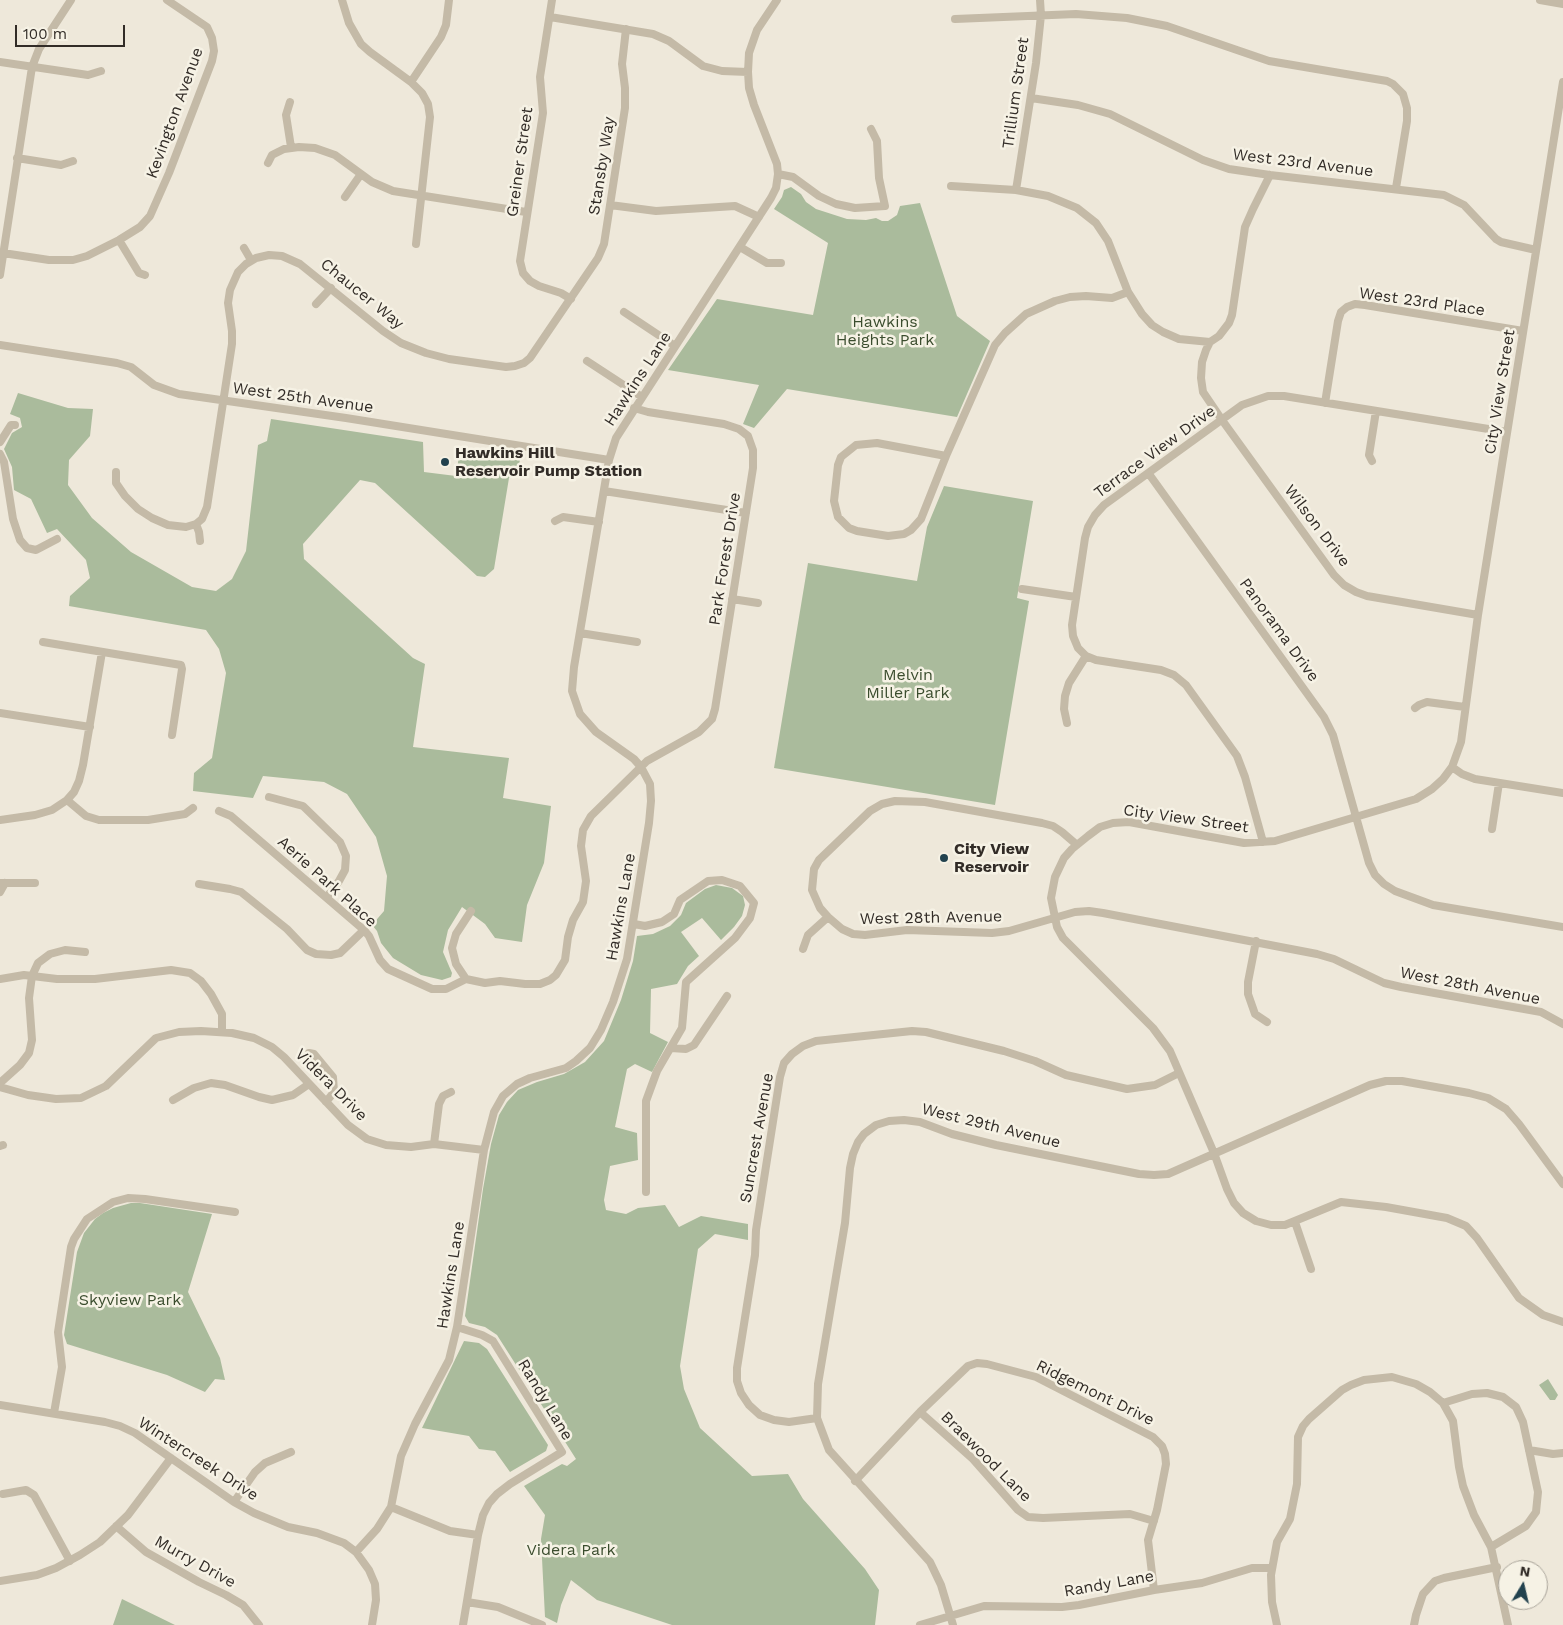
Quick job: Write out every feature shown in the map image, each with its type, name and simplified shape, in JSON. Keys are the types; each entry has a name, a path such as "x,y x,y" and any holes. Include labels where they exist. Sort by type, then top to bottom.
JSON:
{"street":[{"path":"0,274 32,67 39,49 71,0"},
{"name":"Kevington Avenue","path":"3,253 66,261 87,256 140,227 153,210 213,56 214,45 211,33 207,27 167,0"},
{"path":"342,0 348,23 361,44 411,82 422,93 430,111 416,244"},
{"path":"411,82 444,31 449,0"},
{"name":"Greiner Street","path":"552,0 540,77 542,114 520,262 524,281 561,293 570,299"},
{"name":"Hawkins Lane","path":"356,1552 377,1529 391,1507 401,1456 415,1424 449,1360 457,1328 484,1150 494,1112 503,1096 510,1089 530,1078 566,1068 584,1055 597,1039 620,982 627,959 634,924 651,801 650,784 642,767 634,759 596,732 580,714 572,691 574,667 609,460 616,438 772,198 776,188 778,174 774,154 754,105 749,88 748,72 750,53 757,30 777,0"},
{"name":"Trillium Street","path":"1016,190 1036,63 1041,15 1040,0"},
{"path":"1540,0 1563,4"},
{"path":"955,19 1091,14 1150,21 1186,31 1269,61 1387,81 1403,94 1407,108 1407,121 1396,188"},
{"path":"550,17 626,28 661,36 697,63 710,69 748,72"},
{"name":"Stansby Way","path":"570,299 602,249 626,108 622,64 626,28"},
{"path":"0,62 88,75 100,71"},
{"name":"City View Street","path":"1563,82 1560,120 1523,331 1478,615 1461,742 1452,767 1443,780 1416,799 1275,841 1244,843 1128,822 1113,822 1100,827 1064,858 1055,877 1051,898 1060,932 1071,948 1142,1017 1170,1051 1214,1153 1227,1189 1234,1203 1243,1213 1256,1221 1271,1225 1285,1225 1341,1202 1386,1207 1447,1218 1466,1226 1477,1238 1519,1298 1543,1315 1563,1322"},
{"name":"West 23rd Avenue","path":"1031,98 1099,110 1213,164 1229,169 1431,192 1451,197 1468,209 1496,239 1508,244 1536,250"},
{"path":"290,102 286,116 291,147"},
{"path":"778,174 796,178 819,196 836,204 854,208 886,206 879,178 878,141 871,129"},
{"path":"268,163 274,153 291,147 315,148 329,152 342,159 372,182 399,193 526,212"},
{"path":"17,158 61,165 73,161"},
{"path":"345,197 361,174"},
{"path":"951,186 1016,190 1060,200 1076,208 1096,223 1108,241 1128,292 1142,314 1152,325 1163,332 1179,338 1210,342 1229,323 1232,316 1245,228 1270,175"},
{"path":"610,205 656,211 735,206 759,217"},
{"path":"119,240 139,274 145,275"},
{"path":"740,247 767,263 781,263"},
{"path":"116,472 115,480 120,490 144,513 168,525 186,527 196,524 202,519 206,507 232,337 228,303 230,290 238,272 251,260 244,248"},
{"name":"Chaucer Way","path":"251,260 269,256 289,258 306,267 383,331 401,343 437,356 506,367 524,363 530,358 570,299"},
{"path":"316,304 331,288"},
{"path":"946,456 877,443 856,445 841,457 838,465 834,502 838,517 849,528 857,531 888,536 904,534 911,530 921,519 946,456 995,346 1014,324 1026,314 1055,301 1070,297 1086,296 1112,298 1128,292"},
{"name":"West 23rd Place","path":"1325,403 1338,321 1341,312 1355,304 1523,331"},
{"path":"624,312 675,346"},
{"name":"Wilson Drive","path":"1210,342 1202,362 1201,378 1204,392 1222,420 1334,575 1356,592 1373,598 1478,615"},
{"name":"West 25th Avenue","path":"0,345 117,363 131,367 154,385 179,394 364,420 609,460"},
{"path":"587,361 642,397"},
{"name":"Terrace View Drive","path":"1086,656 1078,648 1072,636 1072,624 1084,538 1095,515 1104,505 1242,405 1268,396 1284,396 1507,432"},
{"name":"Park Forest Drive","path":"466,979 485,983 500,981 540,984 556,975 565,960 568,937 573,920 583,902 586,881 581,846 583,830 591,816 648,761 699,732 712,718 715,709 746,513 753,450 748,436 739,429 724,424 634,408"},
{"path":"1372,461 1370,455 1376,411"},
{"path":"0,442 11,425 15,426"},
{"path":"0,454 4,462 13,519 20,540 28,548 36,550 57,539"},
{"name":"Panorama Drive","path":"1149,474 1324,717 1333,735 1369,863 1384,884 1394,892 1433,905 1563,927"},
{"path":"604,491 746,513"},
{"path":"555,522 563,516 599,522"},
{"path":"196,524 200,532 200,541"},
{"path":"1022,589 1076,597"},
{"path":"732,599 758,603"},
{"path":"580,633 636,642"},
{"path":"43,642 182,667 184,674 172,735"},
{"path":"0,820 44,813 57,808 67,800 75,789 82,774 102,652"},
{"path":"1067,722 1064,709 1065,696 1069,683 1086,656 1096,660 1161,670 1174,675 1186,685 1237,756 1245,777 1263,842"},
{"path":"1415,708 1427,702 1466,708"},
{"path":"0,713 90,727"},
{"path":"1452,767 1462,774 1475,779 1563,793"},
{"path":"1492,829 1499,783"},
{"path":"269,797 303,806 340,842 346,856 345,870 340,881 326,897"},
{"path":"67,800 86,816 99,820 148,820 185,814 193,808"},
{"path":"803,949 808,935 828,917 820,908 812,890 814,869 819,860 870,811 882,804 895,801 925,802 1042,823 1053,826 1077,845"},
{"name":"Aerie Park Place","path":"219,811 231,816 364,930 369,936 377,956 391,970 427,988 441,990 451,988 466,979"},
{"path":"634,924 645,926 662,922 674,914 680,900 708,881 722,880 740,886 754,903 750,918 735,938 686,982 682,1028 657,1071 646,1101 646,1192"},
{"path":"0,892 2,883 35,883"},
{"path":"199,884 241,892 287,929 303,948 316,954 331,956 340,953 364,930"},
{"path":"466,979 456,964 452,948 456,934 471,911"},
{"name":"West 28th Avenue","path":"828,917 842,929 853,934 865,935 908,930 992,933 1009,931 1075,912 1103,913 1317,954 1334,959 1401,988 1541,1012 1563,1024"},
{"path":"1256,942 1248,982 1248,994 1255,1014 1267,1022"},
{"path":"0,1083 20,1065 29,1053 32,1040 29,998 32,976 38,963 50,954 65,950 85,952"},
{"path":"0,979 24,975 95,980 172,970 190,974 201,981 212,994 222,1014 222,1032"},
{"path":"671,1048 686,1049 694,1045 728,996"},
{"name":"Videra Drive","path":"0,1087 28,1095 56,1099 81,1098 106,1086 156,1038 179,1032 201,1030 222,1032 254,1038 272,1046 348,1125 367,1139 386,1145 411,1147 434,1144 484,1150"},
{"name":"Suncrest Avenue","path":"817,1418 789,1422 774,1420 760,1415 741,1393 737,1381 737,1368 755,1256 756,1230 780,1076 784,1064 792,1054 803,1046 816,1041 912,1030 1004,1051 1035,1061 1066,1075 1127,1089 1155,1085 1180,1073"},
{"path":"309,1053 314,1054 333,1077 334,1092 326,1102"},
{"name":"West 29th Avenue","path":"953,1625 941,1586 930,1562 829,1450 817,1418 818,1384 845,1223 853,1154 864,1134 876,1125 889,1121 920,1122 973,1140 1139,1174 1168,1174 1370,1085 1402,1080 1469,1092 1488,1098 1506,1109 1563,1184"},
{"path":"173,1100 194,1088 211,1083 225,1085 272,1100 294,1095 309,1084"},
{"path":"434,1144 439,1104 443,1096 451,1092"},
{"path":"54,1413 62,1367 58,1331 71,1247 74,1238 87,1219 113,1202 128,1198 235,1212"},
{"path":"1295,1222 1311,1269"},
{"name":"Randy Lane","path":"457,1328 482,1334 493,1341 562,1452 510,1484 489,1503 483,1515 478,1535 463,1625"},
{"name":"Ridgemont Drive","path":"855,1480 964,1368 972,1364 987,1364 1042,1380 1152,1437 1159,1442 1164,1450 1166,1464 1148,1540 1154,1590"},
{"path":"1277,1625 1272,1602 1272,1568 1277,1542 1290,1519 1297,1484 1298,1437 1303,1426 1342,1390 1364,1380 1392,1376 1416,1384 1443,1403 1453,1421 1459,1467 1464,1486 1474,1514 1491,1547 1497,1567 1508,1625"},
{"path":"1443,1403 1472,1394 1487,1393 1503,1397 1516,1407 1523,1422 1538,1492 1536,1512 1526,1526 1491,1547"},
{"name":"Wintercreek Drive","path":"0,1405 120,1426 136,1433 234,1502 271,1521 317,1533 344,1543 356,1552 369,1570 375,1584 376,1600 372,1625"},
{"name":"Braewood Lane","path":"920,1412 973,1459 1018,1510 1028,1517 1130,1514 1154,1520"},
{"path":"1529,1450 1553,1454 1563,1453"},
{"path":"234,1502 254,1472 265,1463 292,1452"},
{"path":"0,1581 37,1575 70,1562 100,1542 128,1515 171,1458"},
{"path":"3,1494 26,1490 34,1495 70,1562"},
{"path":"391,1507 450,1531 478,1535"},
{"name":"Murry Drive","path":"116,1526 146,1552 243,1606 258,1625"},
{"path":"1414,1625 1423,1594 1435,1581 1497,1567"},
{"name":"Randy Lane","path":"920,1625 989,1606 1071,1606 1154,1590 1211,1582 1252,1568 1272,1568"},
{"path":"467,1602 498,1607 542,1625"}],"green space":[{"name":"Hawkins Heights Park","path":"791,187 816,209 847,219 866,220 876,218 888,221 897,215 900,206 920,203 957,316 990,341 957,417 787,389 754,428 743,424 759,385 668,370 717,299 813,315 828,243 774,209 784,190"},
{"path":"18,393 68,408 93,409 90,436 69,460 68,485 92,518 131,552 192,587 216,591 232,579 246,551 258,445 267,441 271,419 423,442 424,472 456,476 460,449 520,459 519,466 509,478 494,569 485,577 477,576 375,483 360,480 303,544 304,559 413,658 425,664 413,747 509,758 503,798 551,806 544,863 527,905 522,942 495,938 485,924 462,907 448,930 443,952 452,973 451,977 442,980 421,975 393,958 381,943 377,931 372,925 384,911 387,876 376,837 347,794 324,782 263,776 253,798 193,791 194,773 212,758 226,673 219,649 206,630 69,606 70,596 90,578 86,560 57,529 47,533 31,499 14,490 12,467 4,449 12,433 22,427 20,418 10,414"},
{"name":"Melvin Miller Park","path":"944,486 1033,501 1017,598 1029,601 995,805 774,768 808,563 917,581 927,527"},
{"name":"Videra Park","path":"716,885 732,888 743,896 745,905 742,916 721,940 702,918 681,932 699,956 688,966 677,984 651,989 650,1033 668,1042 652,1072 635,1064 627,1069 615,1127 637,1133 638,1160 610,1166 604,1200 606,1210 626,1214 638,1208 665,1205 679,1227 701,1216 748,1224 748,1240 715,1234 698,1249 680,1366 684,1389 700,1428 752,1476 788,1474 803,1499 865,1569 879,1590 875,1625 672,1625 597,1600 571,1580 561,1605 557,1623 545,1617 541,1539 545,1515 524,1486 562,1464 567,1466 576,1459 497,1335 485,1327 469,1323 465,1316 483,1189 491,1144 499,1115 518,1090 564,1074 585,1062 604,1041 621,1000 633,961 637,936 653,934 670,926 681,915 686,903 705,889"},
{"name":"Skyview Park","path":"131,1203 212,1214 188,1292 220,1358 225,1380 215,1379 205,1392 167,1375 67,1344 64,1335 77,1252 84,1233 95,1219 103,1213"},
{"path":"464,1341 479,1343 487,1349 548,1445 546,1451 510,1472 495,1451 479,1449 469,1436 422,1428"},
{"path":"1548,1379 1558,1395 1555,1400 1550,1400 1539,1385"},
{"path":"122,1599 175,1625 113,1625"}],"place":[{"name":"Hawkins Hill Reservoir Pump Station","path":"445,462"},
{"name":"City View Reservoir","path":"944,858"}]}
